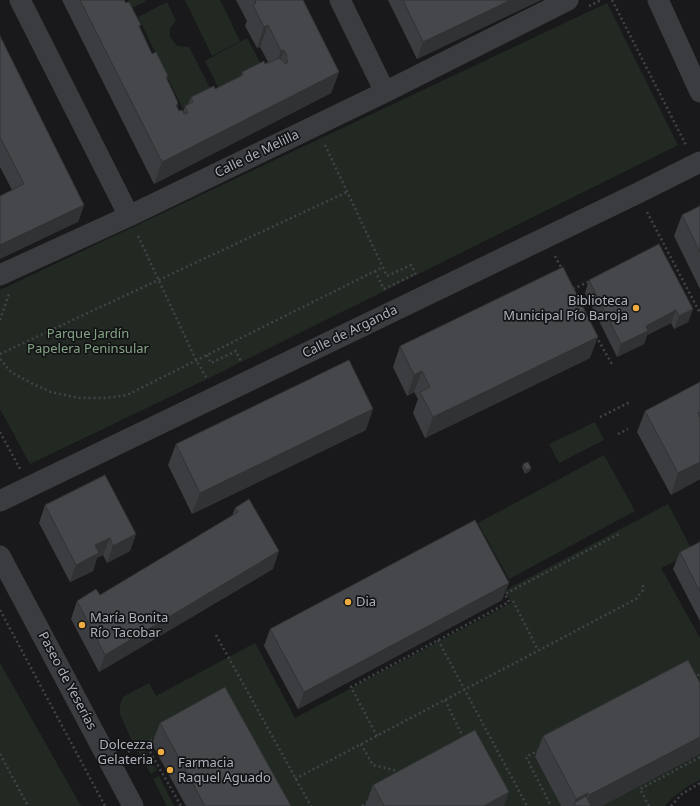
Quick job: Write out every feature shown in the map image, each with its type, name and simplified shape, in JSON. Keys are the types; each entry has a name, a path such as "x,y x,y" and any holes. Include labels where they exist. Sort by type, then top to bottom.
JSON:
{"street":[{"path":"20,0 129,216"},
{"path":"340,0 385,92"},
{"name":"Calle de Melilla","path":"5,283 129,216 385,92 568,0"},
{"path":"658,0 700,92"},
{"name":"Calle de Arganda","path":"0,501 638,194 693,154"},
{"name":"Paseo de Yeserías","path":"0,556 133,806"}],"path":[{"path":"612,0 693,154"},
{"path":"324,141 387,276 411,265 426,296"},
{"path":"0,354 347,192"},
{"path":"638,194 700,313"},
{"path":"129,216 196,360 207,379"},
{"path":"546,237 566,276"},
{"path":"658,248 665,245"},
{"path":"0,359 11,372 51,392 79,398 106,398 127,395 383,267"},
{"path":"375,271 384,289 415,274"},
{"path":"569,283 573,289 596,278"},
{"path":"0,320 5,283"},
{"path":"594,330 613,366"},
{"path":"207,355 211,363 236,352 242,364"},
{"path":"600,417 630,402"},
{"path":"618,434 628,429"},
{"path":"0,432 22,471"},
{"path":"377,736 351,687 509,602 505,594 508,592 619,534"},
{"path":"295,779 636,599 643,590 644,584"},
{"path":"513,601 538,650"},
{"path":"0,610 105,806"},
{"path":"216,635 311,806"},
{"path":"438,640 527,806"},
{"path":"691,680 700,674"},
{"path":"445,700 464,740"},
{"path":"110,762 158,736"},
{"path":"145,743 181,806"},
{"path":"361,744 373,765 394,770 398,776"},
{"path":"539,750 526,757 551,806"},
{"path":"0,754 28,806"},
{"path":"649,806 640,790 700,757"},
{"path":"671,806 682,794 700,783"},
{"path":"362,806 375,798"}],"green space":[{"path":"128,0 145,0 146,1 132,8"},
{"path":"185,0 220,0 240,41 212,56"},
{"path":"167,2 176,21 170,28 170,37 177,46 189,47 213,94 183,109 138,17"},
{"name":"Parque Jardín Papelera Peninsular","path":"607,3 678,145 207,379 30,464 0,409 0,290"},
{"path":"247,38 264,70 221,93 205,61"},
{"path":"595,422 604,440 559,463 549,444"},
{"path":"604,455 635,511 509,579 478,523"},
{"path":"668,504 693,552 661,568 700,638 700,719 535,758 561,806 272,806 217,708 135,748 120,714 120,705 123,697 149,683 156,696 255,643 295,718 511,603 506,590"},
{"path":"0,663 81,806 0,806"},
{"path":"143,747 157,770 151,774 137,750"},
{"path":"700,754 700,780 688,786 672,798 665,806 602,806"},
{"path":"159,776 174,806 167,806 153,779"}],"building":[{"path":"80,0 124,0 126,3 129,2 141,25 139,26 152,54 156,52 168,76 166,77 178,103 176,105 179,111 182,110 184,114 188,113 185,106 193,102 191,97 214,86 215,89 243,75 242,72 264,61 265,64 280,58 282,61 284,60 285,64 288,62 284,50 281,51 268,25 264,27 253,5 256,3 255,0 303,0 339,72 162,162"},
{"path":"403,0 511,0 423,42"},
{"path":"0,36 84,205 0,245 0,196 24,184 0,137"},
{"path":"700,206 700,252 682,215"},
{"name":"Biblioteca Municipal Pío Baroja","path":"659,244 693,309 679,316 676,310 646,326 648,331 621,344 589,280"},
{"path":"563,267 598,337 433,417 420,392 430,387 422,371 414,375 400,346"},
{"path":"349,360 373,409 200,493 176,444"},
{"path":"700,382 700,412 698,413 700,418 700,462 678,473 645,411"},
{"path":"528,462 531,468 526,470 523,464"},
{"path":"105,475 136,534 113,546 110,538 95,545 99,553 76,565 45,505"},
{"path":"249,499 279,551 105,655 77,601 96,589 100,595 238,512 235,508"},
{"path":"475,520 509,583 304,692 270,629"},
{"path":"700,542 700,592 680,552"},
{"path":"688,660 700,683 700,737 589,795 588,793 576,799 543,736"},
{"path":"225,687 291,806 205,806 160,723"},
{"path":"475,730 509,792 484,806 384,806 373,785"},
{"path":"586,796 591,806 576,806 574,803"}],"place":[{"name":"Biblioteca Municipal Pío Baroja","path":"636,308"},
{"name":"Dia","path":"348,602"},
{"name":"María Bonita Río Tacobar","path":"82,625"},
{"name":"Dolcezza Gelateria","path":"161,752"},
{"name":"Farmacia Raquel Aguado","path":"170,770"}]}
